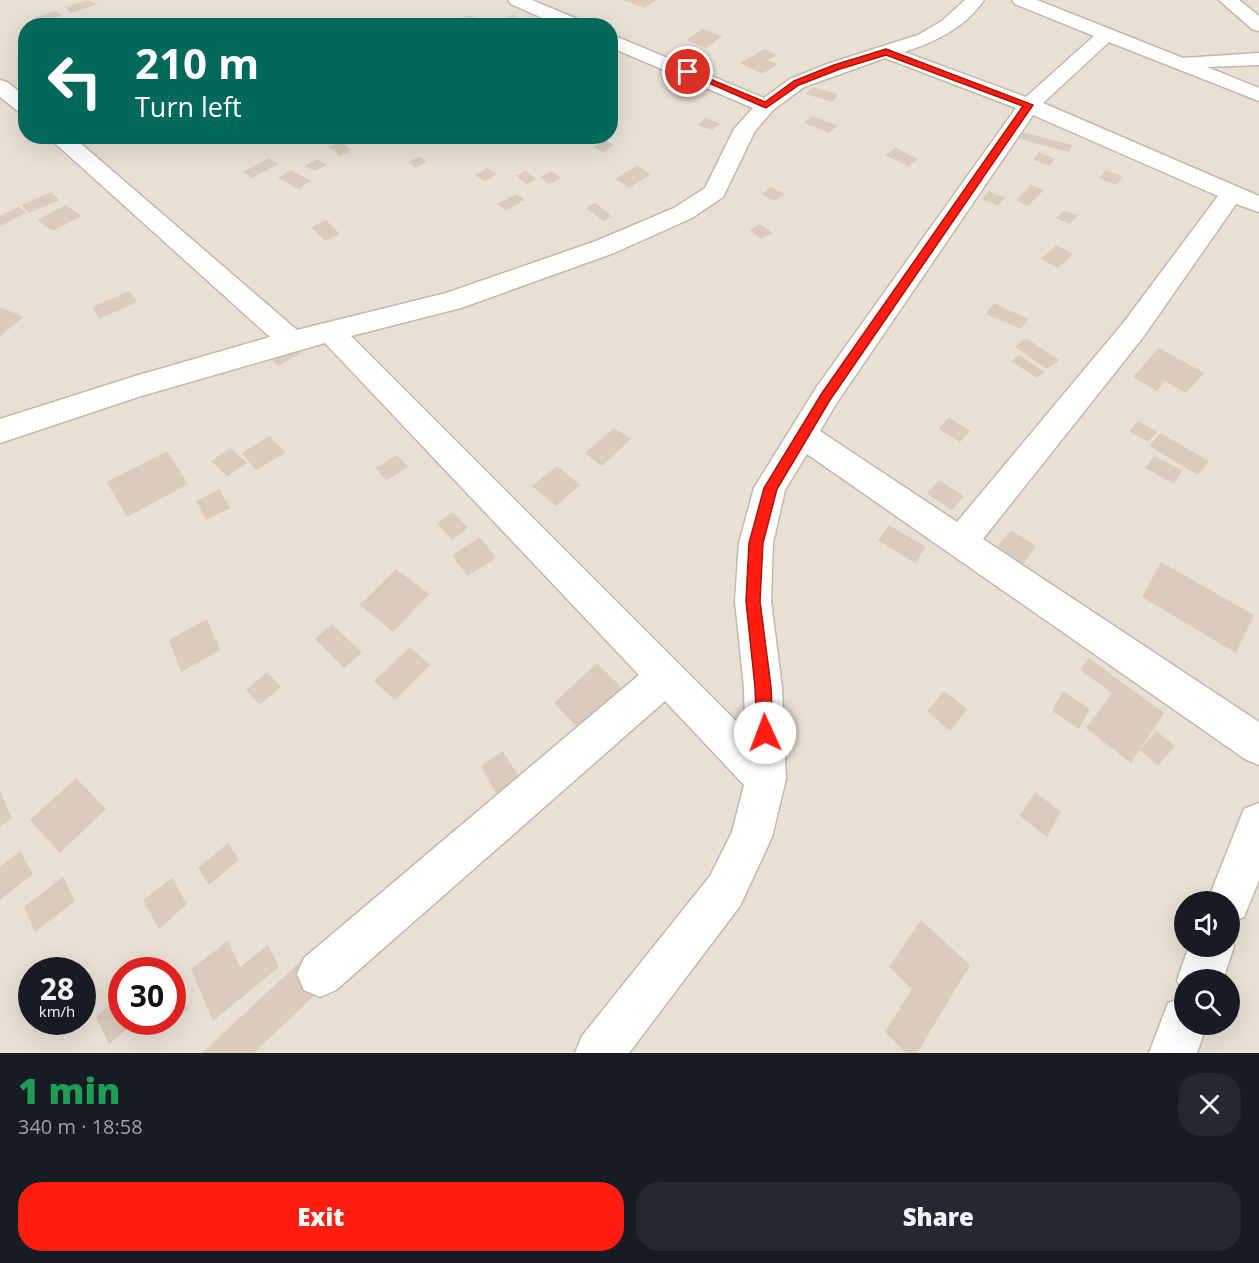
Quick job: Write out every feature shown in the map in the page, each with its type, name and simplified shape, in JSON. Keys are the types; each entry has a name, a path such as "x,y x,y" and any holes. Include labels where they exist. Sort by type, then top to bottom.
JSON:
{"street":[{"path":"517,0 559,18"},
{"path":"0,431 132,388 292,341 452,301 605,247 683,213 715,192 745,129 766,106 796,83 837,67 925,39 949,26 975,0"},
{"path":"1021,0 1051,6 1106,35 1259,95"},
{"path":"1228,0 1259,25"},
{"path":"598,1053 725,891 751,837 766,779 763,687 753,601 756,543 770,488 826,396 1029,105 1106,35"},
{"path":"618,42 766,106"},
{"path":"886,52 1029,105 1259,206"},
{"path":"1178,62 1259,59"},
{"path":"0,86 18,101"},
{"path":"67,144 292,341"},
{"path":"961,541 1134,329 1232,193"},
{"path":"330,331 766,779"},
{"path":"802,435 1259,745"},
{"path":"320,974 666,676"},
{"path":"1232,891 1259,824"},
{"path":"1173,1053 1180,1035"}],"shaded area":[{"path":"0,0 1259,0 1259,1053 0,1053"}],"building":[{"path":"87,0 97,4 71,13 65,7"},
{"path":"623,0 656,0 644,8"},
{"path":"55,11 62,15 54,18 34,18"},
{"path":"702,29 722,36 706,48 686,40"},
{"path":"765,49 776,55 768,60 778,64 762,74 740,63"},
{"path":"813,87 838,94 832,102 806,94"},
{"path":"812,116 837,126 829,133 804,123"},
{"path":"706,118 720,124 712,130 698,125"},
{"path":"1019,131 1072,145 1069,152 1016,138"},
{"path":"344,144 352,150 340,156 328,147"},
{"path":"598,144 614,145 603,152 593,147"},
{"path":"896,148 918,159 908,166 885,155"},
{"path":"1039,152 1055,159 1049,166 1033,159"},
{"path":"419,157 427,162 416,168 408,162"},
{"path":"269,158 278,164 252,178 243,172"},
{"path":"317,159 327,165 315,171 305,166"},
{"path":"637,166 651,174 629,188 615,179"},
{"path":"487,168 497,174 485,181 475,175"},
{"path":"291,170 311,181 298,189 278,178"},
{"path":"1106,170 1123,177 1116,185 1099,178"},
{"path":"525,171 537,179 527,184 516,176"},
{"path":"552,171 561,178 549,184 540,177"},
{"path":"1031,185 1044,190 1028,206 1016,200"},
{"path":"771,187 784,194 775,201 761,194"},
{"path":"989,191 1005,198 998,206 982,199"},
{"path":"51,192 59,200 29,213 21,205"},
{"path":"517,194 525,200 506,210 497,204"},
{"path":"595,203 612,216 603,221 586,208"},
{"path":"66,205 82,216 53,231 37,220"},
{"path":"19,207 26,213 0,226 0,216"},
{"path":"1064,210 1078,216 1070,224 1056,218"},
{"path":"326,220 340,234 325,241 311,227"},
{"path":"760,224 773,233 761,239 749,230"},
{"path":"1056,245 1073,254 1058,268 1041,259"},
{"path":"130,291 137,302 99,319 92,307"},
{"path":"994,303 1028,319 1021,329 986,314"},
{"path":"0,307 24,317 0,336"},
{"path":"283,335 301,353 278,366 261,348"},
{"path":"1026,338 1059,360 1047,369 1015,347"},
{"path":"1159,348 1204,373 1186,393 1165,381 1157,391 1133,377"},
{"path":"1019,355 1045,372 1037,378 1011,361"},
{"path":"949,417 970,431 960,442 939,429"},
{"path":"1138,421 1157,432 1148,442 1129,431"},
{"path":"614,428 631,439 602,466 585,453"},
{"path":"1160,433 1209,461 1198,475 1149,446"},
{"path":"270,436 285,453 256,470 242,453"},
{"path":"230,448 247,463 227,476 211,461"},
{"path":"167,451 188,484 127,517 107,482"},
{"path":"397,455 408,467 386,481 376,468"},
{"path":"1154,456 1182,470 1174,484 1145,468"},
{"path":"557,466 580,485 556,506 532,486"},
{"path":"939,480 964,496 952,510 927,494"},
{"path":"219,489 230,508 206,520 196,501"},
{"path":"453,512 468,528 452,540 437,523"},
{"path":"889,525 926,547 915,563 878,540"},
{"path":"1011,530 1036,546 1023,564 997,547"},
{"path":"480,537 496,558 467,576 452,555"},
{"path":"1161,562 1254,615 1236,653 1142,597"},
{"path":"396,569 429,594 393,632 360,605"},
{"path":"207,619 220,650 181,672 169,640"},
{"path":"332,624 362,653 344,668 315,639"},
{"path":"410,647 430,665 395,700 374,681"},
{"path":"1089,658 1164,713 1131,763 1086,728 1112,693 1080,670"},
{"path":"597,663 622,688 579,729 554,703"},
{"path":"267,672 281,687 260,705 246,690"},
{"path":"944,691 967,709 950,731 927,711"},
{"path":"1063,691 1090,709 1079,729 1052,711"},
{"path":"1156,731 1175,746 1158,766 1140,750"},
{"path":"503,751 520,779 496,794 481,766"},
{"path":"76,778 106,809 60,853 30,820"},
{"path":"0,791 12,818 0,827"},
{"path":"1035,792 1061,812 1047,837 1020,816"},
{"path":"228,843 239,860 209,885 198,868"},
{"path":"20,851 33,874 0,900 0,867"},
{"path":"63,877 75,901 35,932 24,907"},
{"path":"172,878 187,904 159,929 143,900"},
{"path":"921,920 970,965 917,1053 906,1053 885,1032 912,989 889,967"},
{"path":"228,941 240,967 268,945 279,967 213,1021 191,969"},
{"path":"303,959 322,988 254,1053 202,1053"},
{"path":"108,1006 108,1035 120,1035 109,1044 96,1017"}],"route":[{"path":"688,72 766,106 796,83 886,52 1029,105 826,396 770,488 756,543 753,601 763,687 765,733"}]}
